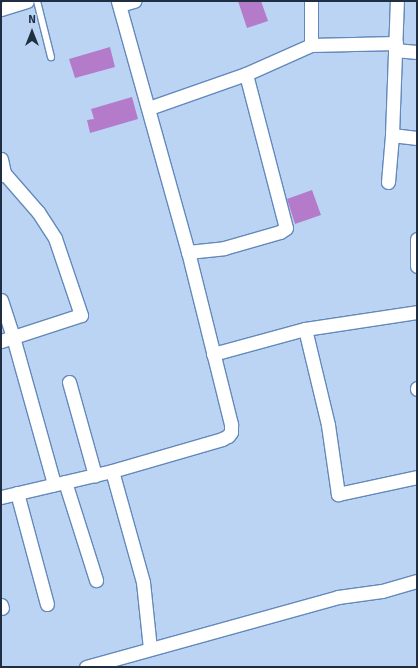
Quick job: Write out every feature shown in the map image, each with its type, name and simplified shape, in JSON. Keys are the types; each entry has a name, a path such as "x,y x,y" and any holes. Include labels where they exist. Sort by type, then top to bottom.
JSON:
{"street":[{"path":"1,9 27,1"},
{"path":"1,497 112,471 228,436 231,432 231,424 188,252 119,3 134,1"},
{"path":"311,1 311,45"},
{"path":"388,182 392,135 397,1"},
{"path":"149,108 246,74 311,45 396,46 417,52"},
{"path":"188,252 224,248 280,232 286,228 246,74"},
{"path":"392,135 417,138"},
{"path":"1,159 3,174 38,212 55,238 81,315 7,339"},
{"path":"417,239 417,266"},
{"path":"1,300 7,339 96,580"},
{"path":"213,354 305,329 417,312"},
{"path":"305,329 328,425 338,494 417,477"},
{"path":"68,382 95,475"},
{"path":"112,471 142,582 150,649"},
{"path":"17,493 47,604"},
{"path":"86,667 338,597 382,591 417,581"}],"lane":[{"path":"37,1 51,57"}],"building":[{"path":"238,1 261,1 268,21 247,28"},
{"path":"110,47 115,67 75,78 69,59"},
{"path":"132,97 138,119 90,133 87,120 94,119 91,109"},
{"path":"312,190 321,215 295,224 287,199"}]}
